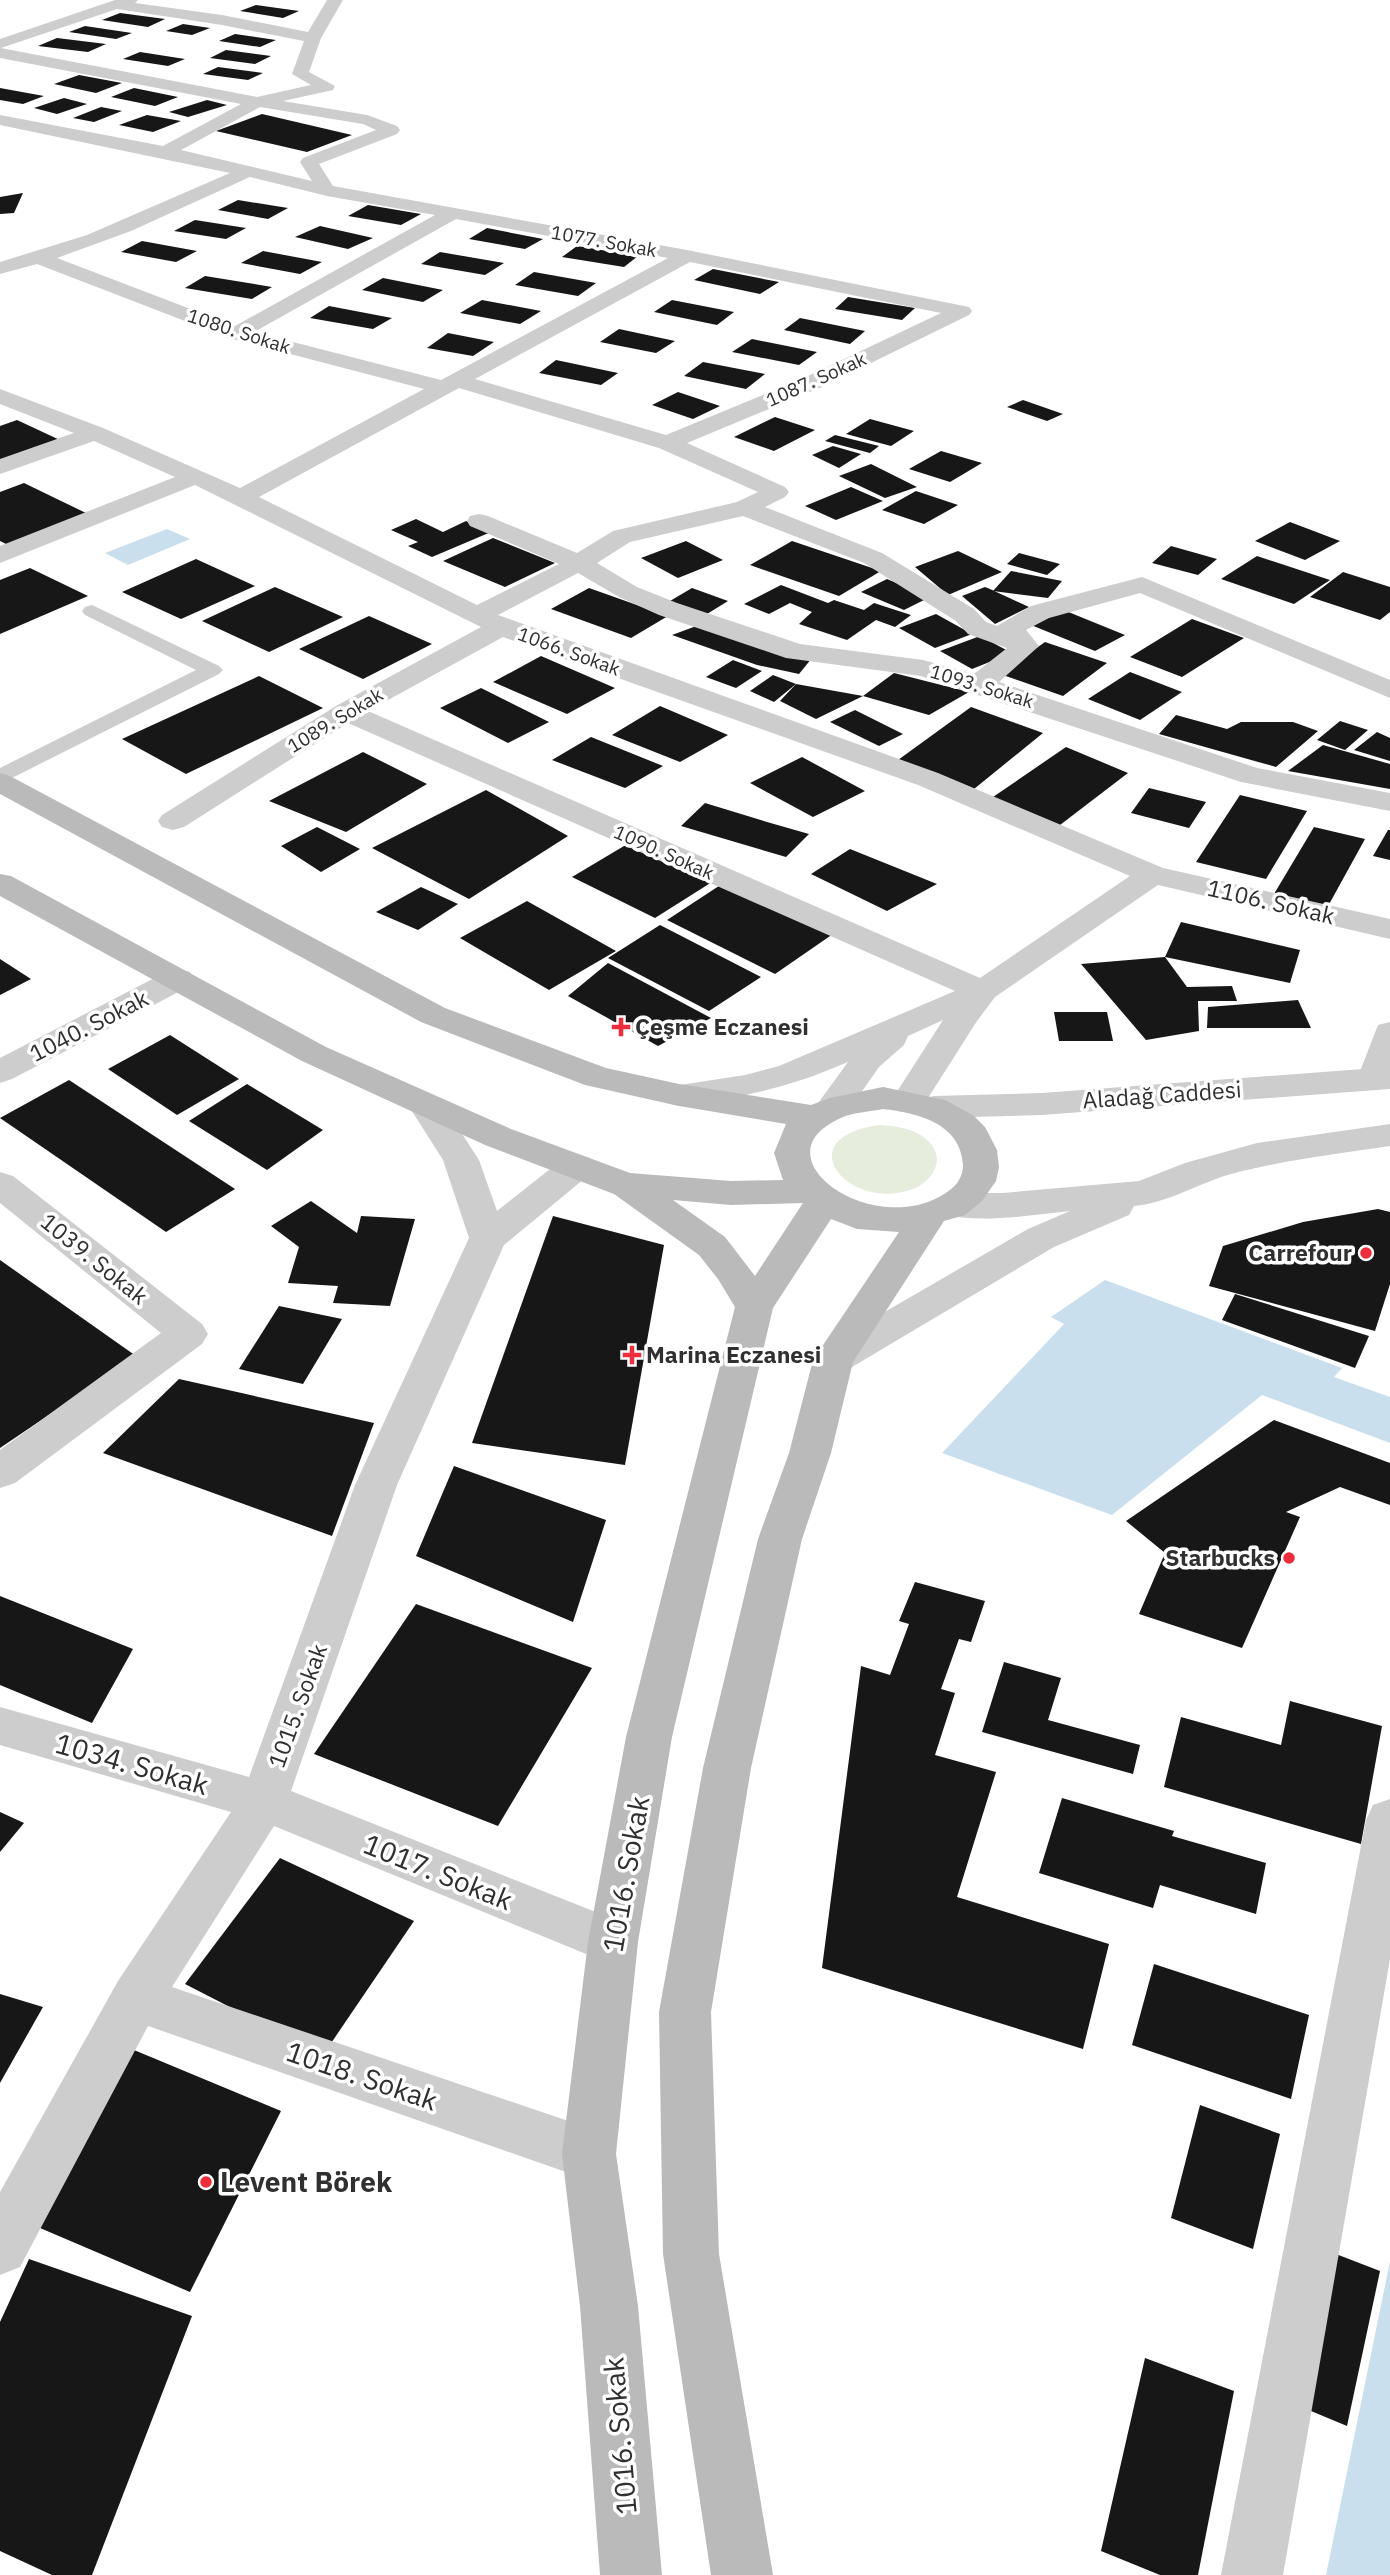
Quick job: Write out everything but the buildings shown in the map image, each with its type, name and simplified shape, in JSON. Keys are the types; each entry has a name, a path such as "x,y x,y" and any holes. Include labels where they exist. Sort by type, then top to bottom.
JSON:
{"main road":[{"path":"0,780 433,1016 597,1077 679,1095 824,1112 870,1099 921,1104 956,1120 973,1136 982,1154 981,1173 972,1190 942,1210 900,1220 869,1219 815,1197 626,1185"},
{"path":"0,883 314,1054 428,1108 626,1185 712,1247 733,1271 754,1307"},
{"path":"815,1197 798,1179 792,1152 799,1133 824,1112"},
{"name":"1016. Sokak","path":"631,2575 609,2306 589,2154 613,1942 649,1737 754,1307 815,1197"},
{"path":"742,2575 691,2254 685,2012 733,1741 780,1539 810,1453 833,1360 942,1210"}],"street":[{"path":"164,152 257,102 327,86 300,74 313,38 335,0"},
{"path":"0,44 123,2 313,38"},
{"path":"0,53 367,120 391,130 309,162 327,190"},
{"name":"1077. Sokak","path":"0,120 164,152 244,173 327,190 687,256 962,311"},
{"path":"0,268 41,259 125,226 244,173"},
{"path":"236,334 453,214"},
{"path":"242,496 687,256"},
{"name":"1080. Sokak","path":"41,259 236,334 449,383 667,443"},
{"name":"1087. Sokak","path":"667,443 814,382 962,311"},
{"name":"1066. Sokak","path":"0,396 242,496 501,627 928,779 1153,875"},
{"path":"0,467 95,433"},
{"path":"475,616 579,563 622,536 745,508 776,492 667,443"},
{"path":"0,555 195,477"},
{"path":"745,508 873,558 964,615 977,628 1026,646"},
{"name":"1093. Sokak","path":"479,521 579,563 628,592 668,609 796,652 923,668 979,684 1251,775 1390,802"},
{"path":"1026,646 1009,628 1040,612 1143,585 1390,690"},
{"path":"1240,607 1390,668"},
{"name":"1089. Sokak","path":"173,821 345,712 501,627"},
{"path":"979,684 1026,646"},
{"name":"1090. Sokak","path":"345,712 984,991"},
{"path":"679,1095 746,1086 791,1074 984,991 1153,875"},
{"name":"1106. Sokak","path":"1153,875 1390,929"},
{"name":"1040. Sokak","path":"0,1072 178,979"},
{"path":"921,1104 962,1016 984,991"},
{"path":"824,1112 867,1060 907,1026"},
{"path":"1382,1079 1390,1032"},
{"name":"Aladağ Caddesi","path":"921,1104 1042,1104 1382,1079"},
{"path":"428,1108 461,1160 488,1238"},
{"path":"833,1360 1041,1238 1198,1171 1257,1155 1390,1135"},
{"name":"1015. Sokak","path":"0,2247 136,1998 264,1801 376,1485 488,1238 577,1166"},
{"name":"1039. Sokak","path":"0,1184 188,1334 0,1472"},
{"path":"942,1210 1145,1193"},
{"name":"1034. Sokak","path":"0,1726 264,1801"},
{"name":"1017. Sokak","path":"264,1801 613,1942"},
{"path":"1252,2575 1390,1820"},
{"name":"1018. Sokak","path":"136,1998 589,2154"}],"lane":[{"path":"0,780 212,670 92,611"}],"green space":[{"path":"880,1125 910,1130 921,1135 932,1146 936,1153 936,1167 921,1185 889,1194 867,1191 849,1182 837,1170 832,1157 836,1143 852,1132"}],"water":[{"path":"167,529 190,539 128,565 105,553"},
{"path":"1105,1280 1342,1368 1334,1377 1390,1397 1390,1443 1262,1395 1112,1515 942,1453 1064,1324 1051,1317"},
{"path":"1390,2261 1390,2575 1326,2575"}],"place":[{"name":"Çeşme Eczanesi","path":"621,1027"},
{"name":"Carrefour","path":"1366,1253"},
{"name":"Marina Eczanesi","path":"632,1355"},
{"name":"Starbucks","path":"1289,1558"},
{"name":"Levent Börek","path":"206,2182"}]}
